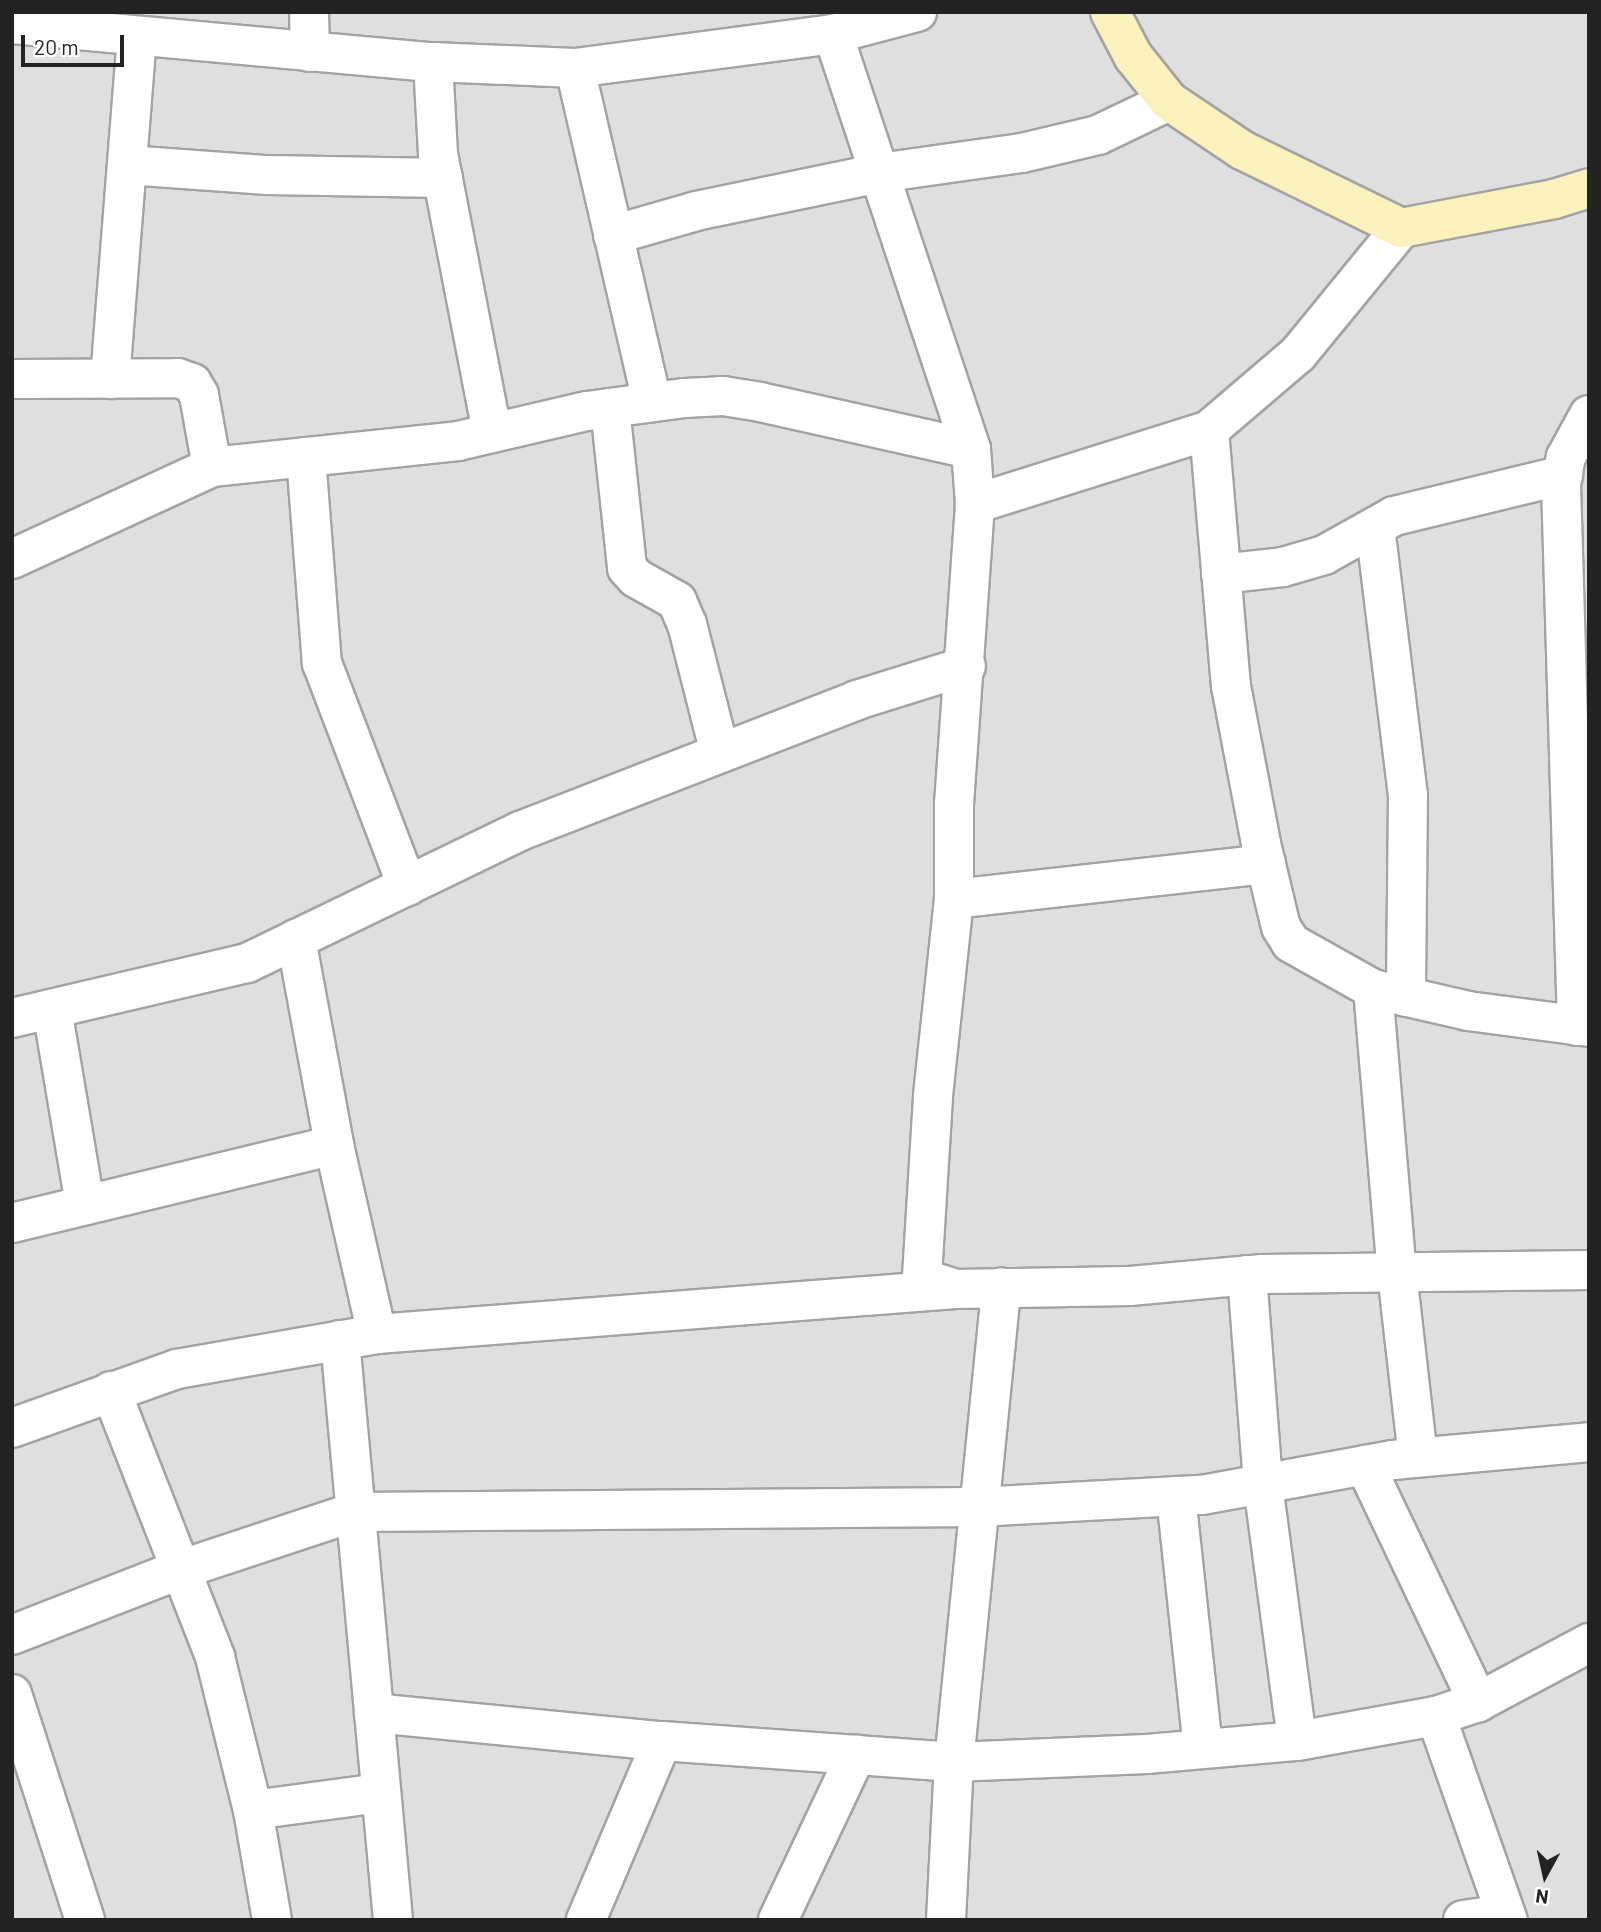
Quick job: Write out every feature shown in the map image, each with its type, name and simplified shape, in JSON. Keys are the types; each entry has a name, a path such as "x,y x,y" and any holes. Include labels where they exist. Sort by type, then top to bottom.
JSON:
{"street":[{"path":"309,12 310,52"},
{"path":"12,24 137,38 433,62 575,68 833,34 917,12"},
{"path":"1110,12 1133,56 1169,101 1242,150 1401,228 1554,199 1589,188"},
{"path":"833,34 971,449 975,504 966,666 954,803 954,899 933,1097 922,1278 955,1289"},
{"path":"110,379 137,38"},
{"path":"433,62 443,178 492,433"},
{"path":"575,68 652,402"},
{"path":"613,235 696,211 879,173 1022,153 1098,135 1169,101"},
{"path":"127,165 268,175 443,178"},
{"path":"975,504 1209,430 1298,354 1401,228"},
{"path":"12,379 178,379 191,383 200,395 212,467"},
{"path":"12,559 212,467 458,441 610,408 652,402 723,396 971,449"},
{"path":"610,408 627,568 645,584 677,601 687,624 720,753"},
{"path":"1209,430 1231,685 1266,864 1281,927 1291,943 1389,993 1468,1011 1583,1027 1563,475 1578,430 1589,415"},
{"path":"306,457 322,663 407,886"},
{"path":"1221,574 1283,567 1324,555 1394,516 1563,475"},
{"path":"1375,527 1408,795 1389,993 1397,1273 1418,1457"},
{"path":"12,1018 247,963 520,831 857,700 966,666"},
{"path":"954,899 1266,864"},
{"path":"296,939 334,1145 358,1337 354,1512 393,1920"},
{"path":"52,1009 85,1205"},
{"path":"12,1223 334,1145"},
{"path":"12,1428 177,1368 358,1337 955,1289 1130,1286 1247,1275 1589,1270"},
{"path":"1247,1275 1263,1485 1297,1741"},
{"path":"946,1920 954,1762 977,1507 1001,1287"},
{"path":"111,1391 215,1657 253,1810 272,1920"},
{"path":"12,1635 179,1570 354,1512 977,1507 1176,1496 1263,1485 1418,1457 1589,1442"},
{"path":"1365,1465 1478,1702"},
{"path":"1176,1496 1203,1748"},
{"path":"374,1713 662,1741 954,1762 1203,1748 1297,1741 1436,1716 1478,1702 1589,1643"},
{"path":"12,1694 85,1920"},
{"path":"1436,1716 1506,1917 1463,1920"},
{"path":"586,1920 662,1741"},
{"path":"778,1920 856,1755"},
{"path":"253,1810 381,1793"}],"shaded area":[{"path":"12,12 1589,12 1589,1920 12,1920"}]}
